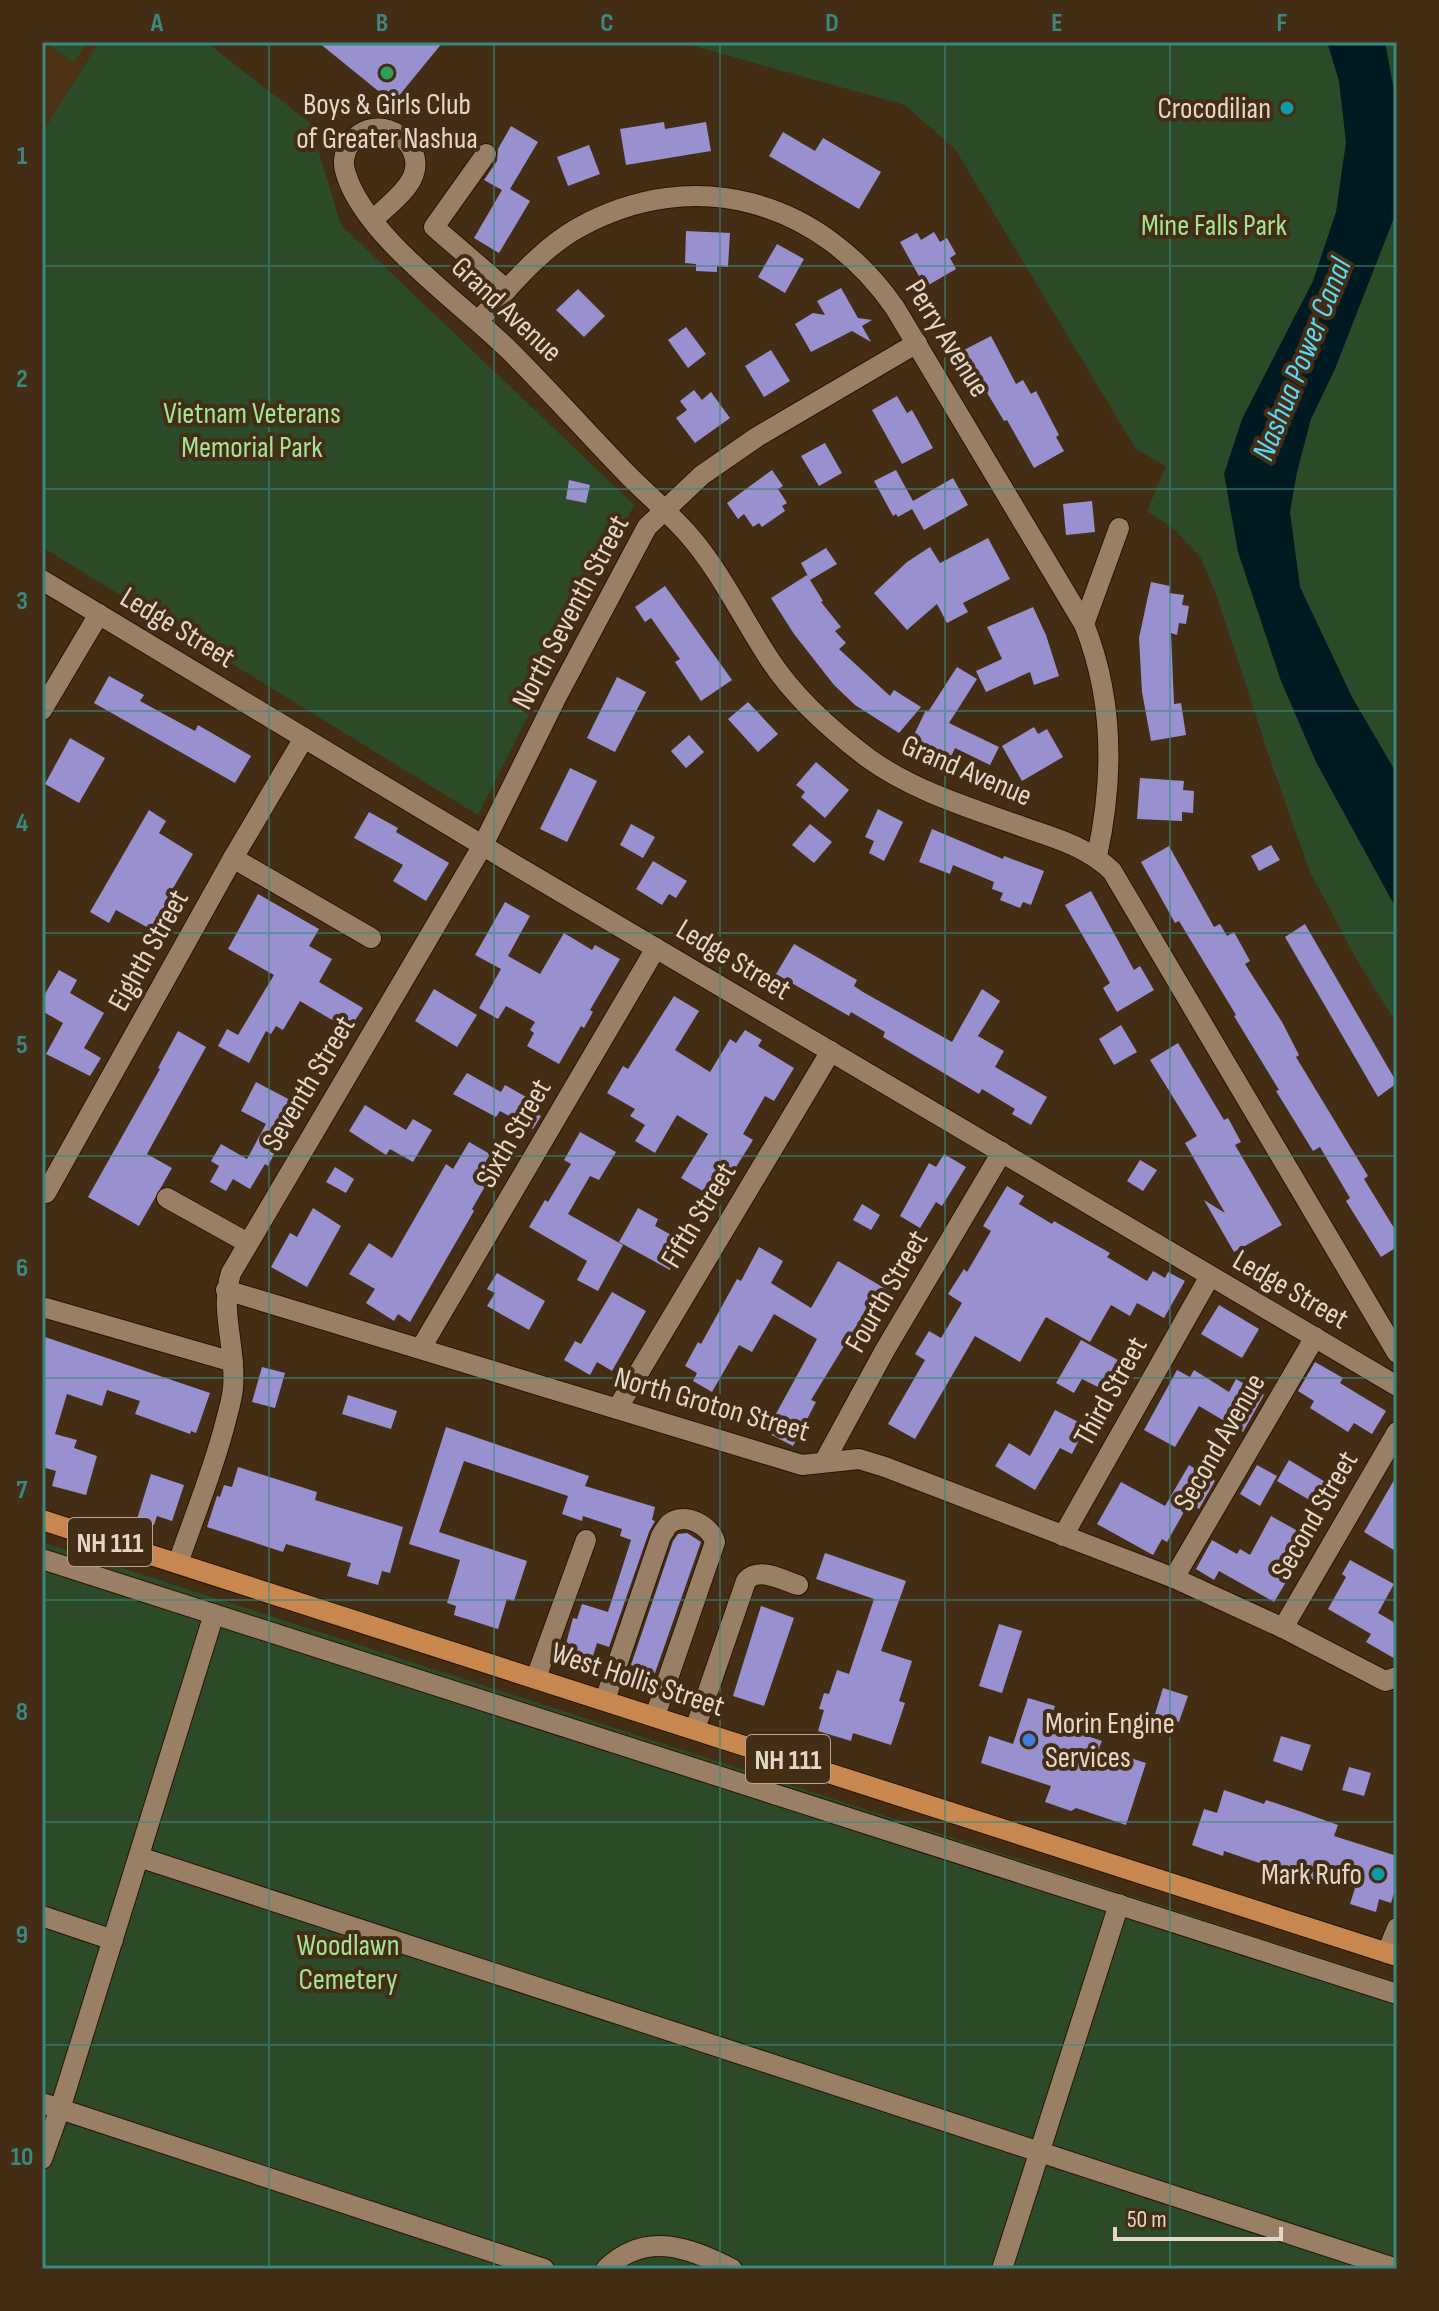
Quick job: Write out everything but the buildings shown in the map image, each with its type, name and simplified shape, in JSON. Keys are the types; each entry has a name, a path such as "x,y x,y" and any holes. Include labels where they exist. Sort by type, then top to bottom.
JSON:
{"main road":[{"name":"West Hollis Street","path":"42,1520 1392,1955"}],"street":[{"path":"486,154 434,227 507,290"},
{"name":"Perry Avenue","path":"479,320 551,247 576,229 601,217 678,196 727,198 757,204 790,216 845,250 879,284 917,343 1084,624 1093,645 1104,698 1110,752 1097,856"},
{"name":"Grand Avenue","path":"373,220 401,253 479,320 689,534 772,663 828,724 869,759 932,793 1073,844 1097,856 1112,871 1397,1353"},
{"name":"North Seventh Street","path":"483,845 557,696 647,527 702,475 757,437 917,343"},
{"path":"1084,624 1119,528"},
{"name":"Ledge Street","path":"42,580 1397,1386"},
{"path":"42,710 99,614"},
{"name":"Eighth Street","path":"46,1193 233,858 304,738"},
{"name":"Seventh Street","path":"178,1563 220,1443 233,1389 226,1310 226,1290 231,1273 483,845"},
{"path":"233,858 371,938"},
{"name":"Sixth Street","path":"421,1348 656,948"},
{"name":"Fifth Street","path":"617,1409 831,1051"},
{"name":"Fourth Street","path":"824,1462 885,1350 1002,1152"},
{"path":"167,1198 248,1243"},
{"name":"Third Street","path":"1063,1536 1210,1276"},
{"name":"North Groton Street","path":"226,1290 802,1465 859,1459 885,1467 1174,1578 1283,1628 1385,1681 1395,1678"},
{"path":"42,1309 233,1362"},
{"name":"Second Avenue","path":"1174,1578 1315,1337"},
{"name":"Second Street","path":"1283,1628 1397,1432"},
{"path":"605,1700 661,1536 669,1524 689,1520 707,1527 715,1542 655,1716"},
{"path":"536,1678 586,1540"},
{"path":"42,1559 1397,1994"},
{"path":"695,1729 746,1581 759,1573 798,1585"},
{"path":"42,2159 51,2106 113,1940 214,1614"},
{"path":"139,1857 1397,2269"},
{"path":"1002,2269 1119,1904"},
{"path":"42,1916 113,1940"},
{"path":"1392,1955 1397,1928"},
{"path":"51,2106 544,2269"},
{"path":"606,2269 640,2249 671,2245 690,2249 732,2269"}],"shaded area":[{"path":"42,42 99,42 42,133"}],"green space":[{"path":"44,42 87,42 74,63"},
{"name":"Vietnam Veterans Memorial Park","path":"99,42 206,42 310,123 341,225 634,505 478,815 42,547 42,133"},
{"name":"Mine Falls Park","path":"680,42 1397,42 1397,1024 1358,962 1310,872 1201,558 1175,530 1147,511 1166,466 1136,449 955,149 905,105"},
{"name":"Woodlawn Cemetery","path":"42,1542 1397,1982 1397,2269 42,2269"}],"water":[{"name":"Nashua Power Canal","path":"1327,42 1385,42 1397,107 1397,200 1394,218 1335,369 1311,419 1290,512 1300,587 1352,697 1397,774 1397,910 1316,762 1281,681 1238,552 1224,474 1242,419 1313,281 1336,212 1346,142 1339,81"}],"place":[{"name":"Boys & Girls Club of Greater Nashua","path":"387,73"},
{"name":"Crocodilian","path":"1287,108"},
{"name":"Morin Engine Services","path":"1029,1740"},
{"name":"Mark Rufo","path":"1378,1874"}]}
